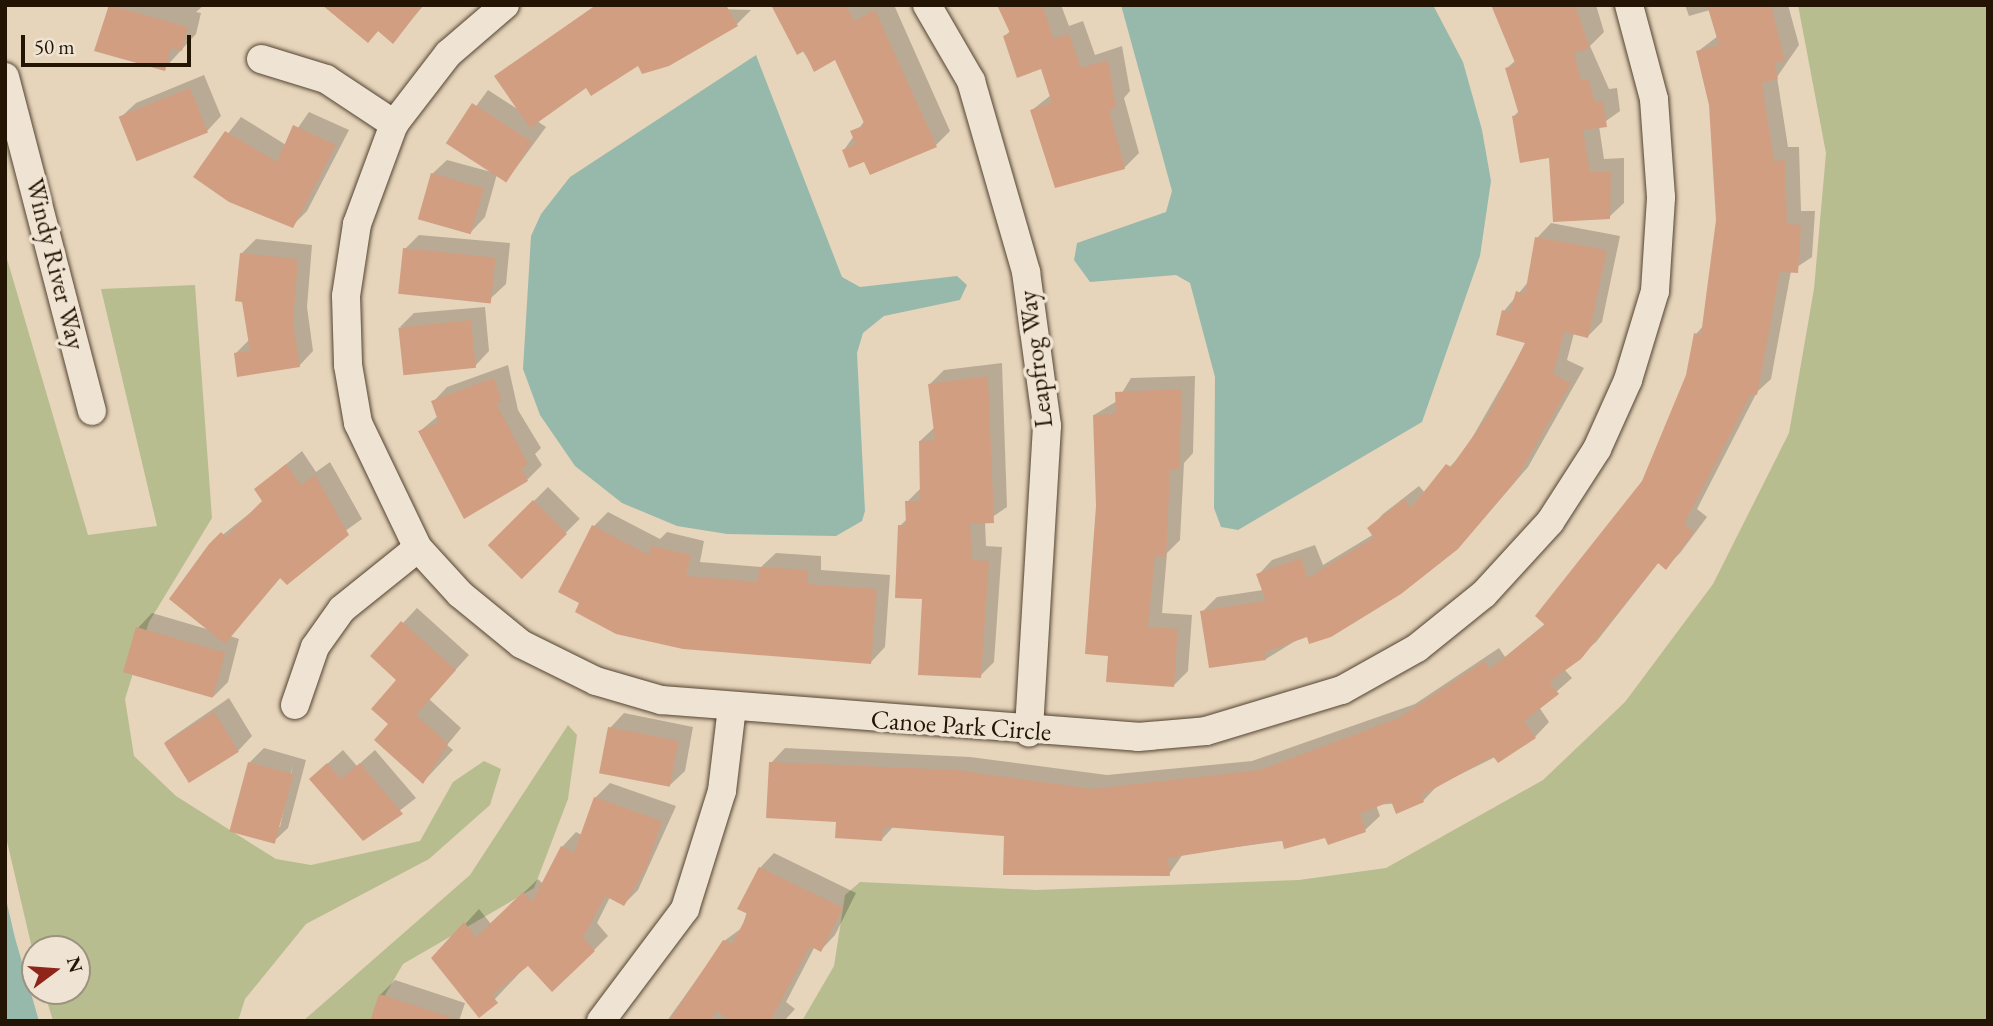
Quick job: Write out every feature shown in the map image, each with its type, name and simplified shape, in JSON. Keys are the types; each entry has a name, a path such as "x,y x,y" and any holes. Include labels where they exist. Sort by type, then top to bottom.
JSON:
{"street":[{"name":"Canoe Park Circle","path":"505,5 448,54 394,124 357,224 346,296 348,365 358,423 418,548 460,594 521,644 596,681 661,700 1029,732 1138,737 1206,732 1342,690 1426,641 1484,594 1550,523 1597,449 1628,380 1655,291 1661,197 1654,99 1629,5"},
{"name":"Leapfrog Way","path":"927,5 971,81 1030,298 1047,426 1029,732"},
{"path":"261,59 326,79 394,124"},
{"name":"Windy River Way","path":"5,77 92,411"},
{"path":"295,705 315,647 342,609 418,548"},
{"path":"601,1021 685,909 722,791 732,708"}],"green space":[{"path":"1798,5 1988,5 1988,1021 802,1021 834,966 845,895 860,882 1036,890 1299,880 1386,868 1543,780 1625,702 1713,584 1789,433 1814,289 1826,153"},
{"path":"5,252 88,535 157,526 101,289 195,285 212,518 149,622 125,699 134,756 176,796 276,859 311,865 420,841 453,782 484,761 501,769 490,805 429,859 306,924 245,999 238,1021 53,1021 48,1005 91,1005 91,935 29,935 5,833"},
{"path":"568,725 577,735 568,799 534,888 403,964 370,1021 303,1021 470,875"}],"shaded area":[{"path":"1121,5 1433,5 1463,62 1482,130 1491,181 1480,256 1422,422 1238,530 1221,527 1214,508 1215,377 1190,283 1176,275 1090,282 1074,260 1077,243 1166,212 1172,191"},
{"path":"756,55 842,277 860,287 957,276 967,285 960,300 884,316 863,333 857,353 865,511 862,521 836,536 727,534 677,526 622,503 575,466 540,415 523,369 531,236 541,214 570,177"},
{"path":"5,895 21,959 21,1005 34,1005 39,1021 5,1021"}],"building":[{"path":"109,5 188,27 182,51 171,48 165,71 94,51"},
{"path":"322,5 423,5 393,44 378,31 368,43"},
{"path":"596,5 726,5 738,26 669,66 642,74 638,66 591,96 586,88 530,128 494,76"},
{"path":"771,5 846,5 854,21 875,10 937,147 870,175 864,162 849,168 842,150 856,144 850,131 865,125 835,60 814,72 804,51 797,55"},
{"path":"997,5 1042,5 1054,39 1069,34 1081,68 1108,60 1116,108 1109,110 1125,169 1055,188 1030,110 1052,103 1041,69 1017,78 1003,36 1010,33"},
{"path":"1491,5 1575,5 1590,48 1574,53 1581,80 1588,79 1595,102 1603,101 1607,127 1583,130 1590,172 1611,172 1610,219 1553,222 1549,158 1520,163 1512,116 1519,115 1505,68 1516,65"},
{"path":"1707,5 1771,5 1785,61 1774,63 1778,79 1762,83 1774,161 1785,160 1787,224 1801,225 1798,273 1780,272 1757,395 1751,394 1684,524 1694,532 1666,570 1658,563 1581,659 1549,682 1559,694 1524,721 1536,738 1498,763 1493,756 1421,796 1424,802 1396,814 1391,801 1360,814 1366,832 1328,845 1325,838 1284,849 1282,840 1168,858 1170,876 1003,875 1004,836 883,827 882,841 835,838 836,822 766,818 769,762 955,770 1092,789 1260,770 1399,718 1484,661 1490,669 1545,625 1535,616 1642,481 1686,375 1694,333 1701,335 1716,220 1709,105 1696,51 1719,45"},
{"path":"190,88 208,133 137,161 119,117"},
{"path":"472,103 532,142 506,182 446,143"},
{"path":"293,125 336,145 293,228 229,202 193,177 225,131 277,162"},
{"path":"431,173 484,188 471,234 418,219"},
{"path":"1535,237 1607,250 1588,338 1564,332 1553,374 1571,383 1514,483 1458,549 1401,594 1331,637 1309,644 1307,637 1265,652 1266,660 1209,668 1200,611 1266,601 1256,574 1301,558 1308,578 1374,538 1367,528 1404,499 1411,508 1446,464 1451,467 1489,414 1525,343 1496,335 1502,310 1510,312 1516,291 1525,294"},
{"path":"403,248 495,258 491,303 398,294"},
{"path":"240,253 298,259 293,323 300,367 237,377 234,353 250,351 242,302 235,301"},
{"path":"471,320 476,368 403,375 398,328"},
{"path":"988,376 994,523 970,524 972,560 989,561 981,678 918,675 922,599 895,598 898,525 906,525 905,501 920,501 919,441 935,440 928,384"},
{"path":"494,378 502,401 496,403 528,464 521,468 528,481 464,519 418,431 439,423 431,401"},
{"path":"1182,389 1179,470 1170,470 1166,557 1155,556 1148,627 1178,629 1174,687 1106,682 1108,656 1085,654 1096,506 1093,415 1116,414 1115,392"},
{"path":"286,464 301,485 315,475 349,535 287,585 280,578 225,644 169,599 209,544 221,532 226,537 262,501 254,489"},
{"path":"533,500 567,534 522,579 488,545"},
{"path":"592,525 649,555 651,546 691,555 686,576 758,582 759,567 808,570 807,584 877,589 871,664 683,649 616,634 575,612 579,603 558,592"},
{"path":"401,621 456,670 416,715 448,744 423,784 374,740 388,724 371,709 396,680 370,656"},
{"path":"136,627 225,653 212,698 123,672"},
{"path":"214,712 239,752 189,783 164,743"},
{"path":"608,727 679,741 670,787 599,773"},
{"path":"248,762 293,774 275,844 229,832"},
{"path":"327,763 341,779 360,763 403,814 363,841 309,779"},
{"path":"594,797 662,821 647,866 624,906 605,896 583,938 595,951 552,992 528,966 492,995 498,1003 479,1018 431,958 464,922 476,937 523,892 532,902 561,846 574,853"},
{"path":"759,867 843,908 821,952 810,946 770,1021 731,1021 717,1011 710,1021 669,1021 723,940 732,944 748,914 737,909"},
{"path":"379,994 450,1017 450,1021 370,1021"}]}
